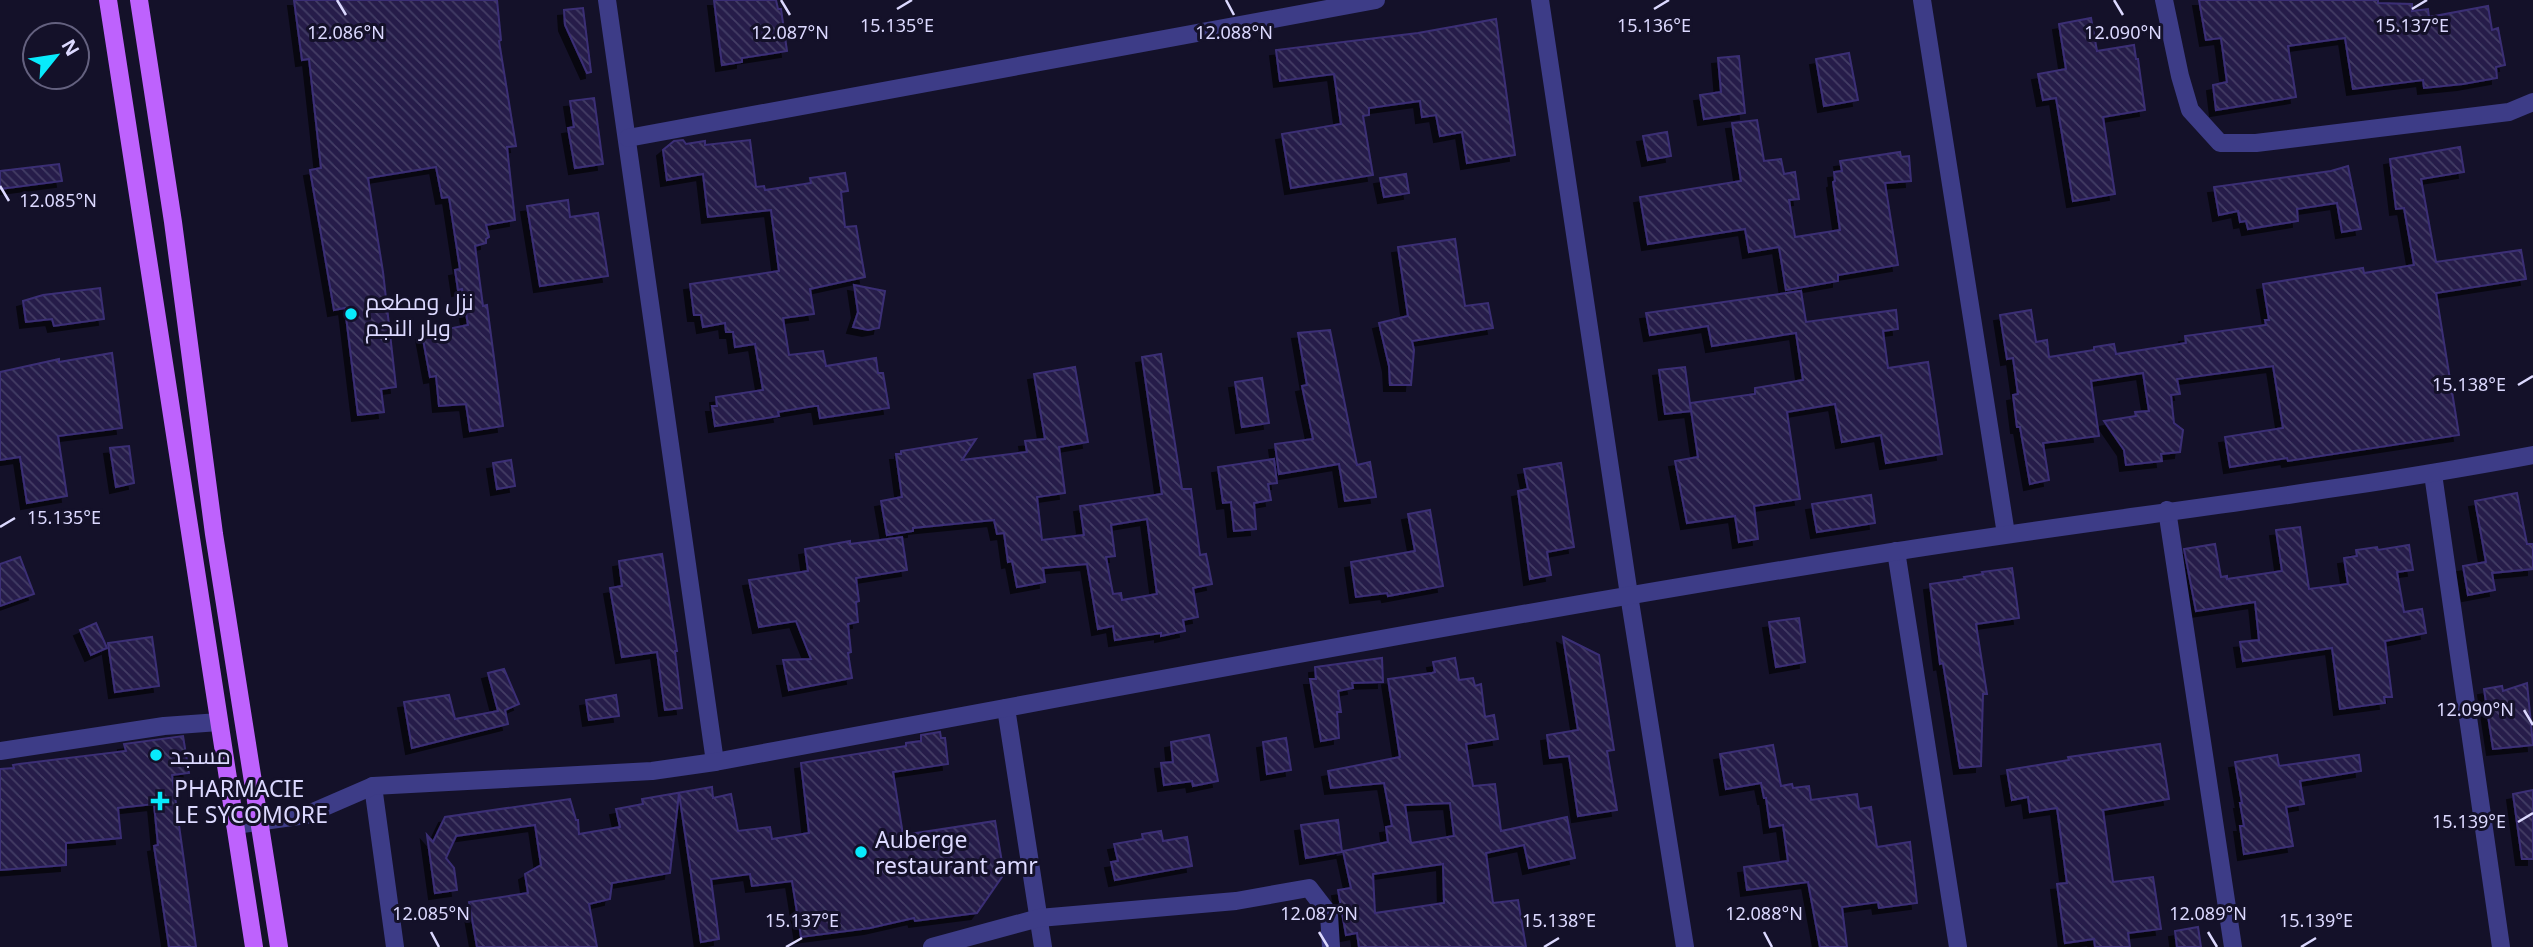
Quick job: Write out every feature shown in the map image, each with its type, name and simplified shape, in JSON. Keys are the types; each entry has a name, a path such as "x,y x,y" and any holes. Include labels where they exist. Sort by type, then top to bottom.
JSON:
{"main road":[{"path":"108,0 254,947"},
{"path":"139,0 173,222 214,534 279,947"}],"street":[{"path":"607,0 715,762"},
{"path":"628,138 1376,0"},
{"path":"1540,0 1685,947"},
{"path":"1922,0 2006,534"},
{"path":"2164,0 2190,110 2220,144 2256,143 2509,112 2533,102"},
{"path":"235,825 306,815 373,786 652,771 715,762 1629,595 2006,534 2432,474 2533,455"},
{"path":"2432,474 2501,947"},
{"path":"2167,510 2233,947"},
{"path":"1896,551 1958,947"},
{"path":"1006,708 1043,947"},
{"path":"0,751 164,726 219,722"},
{"path":"373,786 395,947"},
{"path":"932,947 1039,918 1236,901 1309,888 1329,914 1331,947"}],"building":[{"path":"294,0 497,0 499,41 516,146 507,147 515,220 486,225 489,237 486,243 475,246 483,306 487,305 503,426 470,431 466,404 439,406 436,376 430,377 422,334 468,325 462,289 458,290 455,270 460,269 449,197 442,198 436,167 368,178 383,272 396,387 381,389 384,412 358,415 345,308 334,310 310,170 321,168 309,59 302,60"},
{"path":"714,0 776,0 778,9 781,9 787,51 742,58 742,62 722,65"},
{"path":"2199,0 2378,0 2378,3 2412,4 2412,11 2428,9 2429,17 2488,6 2492,30 2498,28 2505,65 2496,67 2497,78 2463,84 2424,88 2423,80 2353,89 2345,38 2288,46 2296,97 2216,110 2213,85 2227,82 2221,38 2206,40"},
{"path":"583,8 591,72 587,73 565,25 564,10"},
{"path":"2091,18 2097,51 2134,45 2145,110 2103,117 2115,194 2073,201 2056,98 2043,100 2038,74 2066,69 2059,24"},
{"path":"1496,19 1515,155 1467,163 1462,132 1440,136 1436,115 1422,117 1420,101 1369,108 1369,115 1363,116 1373,175 1291,188 1282,134 1341,124 1334,74 1280,81 1276,50 1418,33"},
{"path":"1849,53 1858,100 1824,106 1816,59"},
{"path":"1739,56 1745,113 1704,119 1700,95 1721,92 1718,58"},
{"path":"594,98 603,164 575,168 568,128 574,127 570,101"},
{"path":"1757,120 1764,161 1781,159 1784,174 1795,172 1799,199 1789,200 1795,237 1840,230 1833,182 1834,172 1842,171 1840,161 1900,152 1901,157 1909,156 1911,181 1885,183 1898,265 1838,275 1838,281 1786,290 1779,247 1749,252 1745,229 1648,244 1640,197 1741,181 1732,123"},
{"path":"1667,132 1671,156 1648,160 1643,136"},
{"path":"683,140 686,144 705,141 705,145 750,140 756,187 764,186 765,190 811,183 810,178 845,173 848,191 841,192 845,227 856,226 865,277 810,289 814,314 783,318 789,355 823,351 826,366 876,358 878,373 883,373 889,408 820,418 818,406 814,406 778,412 779,416 715,426 712,406 717,406 716,397 763,390 755,344 735,347 733,332 726,332 725,323 703,327 701,315 694,315 690,284 779,271 771,210 708,217 703,174 667,180 663,150 674,141"},
{"path":"2460,147 2464,172 2421,179 2436,262 2521,250 2526,279 2436,293 2459,435 2230,467 2225,437 2283,428 2273,366 2177,379 2180,394 2171,395 2174,423 2183,430 2180,452 2161,454 2162,461 2126,465 2124,450 2104,421 2149,411 2143,373 2091,381 2099,436 2043,443 2049,480 2030,484 2020,427 2017,427 2013,395 2018,394 2013,358 2007,359 2000,315 2031,310 2036,342 2047,340 2049,357 2114,344 2116,354 2186,343 2185,336 2266,325 2265,320 2269,320 2263,284 2363,268 2364,273 2414,265 2404,208 2396,209 2390,159"},
{"path":"59,164 62,181 0,189 0,171"},
{"path":"2348,166 2361,229 2342,232 2337,203 2297,209 2298,221 2248,229 2246,221 2240,222 2238,211 2219,215 2214,187 2331,171"},
{"path":"1406,174 1409,193 1384,197 1380,178"},
{"path":"568,200 570,217 598,213 608,276 540,286 527,206"},
{"path":"1455,239 1465,306 1488,303 1493,328 1412,341 1414,350 1411,385 1390,385 1389,366 1379,323 1408,316 1398,247"},
{"path":"854,285 885,291 879,328 868,330 853,327 858,312"},
{"path":"100,288 104,319 54,326 52,319 26,322 23,301 43,295"},
{"path":"1801,291 1806,322 1896,310 1898,329 1883,331 1888,368 1928,362 1942,454 1886,463 1881,435 1842,442 1835,404 1787,412 1800,499 1754,506 1758,539 1739,542 1735,516 1687,523 1675,461 1698,457 1690,403 1755,394 1755,388 1803,380 1796,333 1712,346 1708,326 1650,335 1646,313"},
{"path":"1330,330 1357,465 1370,462 1376,497 1345,501 1339,464 1279,474 1275,444 1313,439 1302,386 1307,385 1298,333"},
{"path":"112,353 122,428 58,436 67,496 27,503 20,457 0,460 0,372 59,359 59,362"},
{"path":"1161,354 1182,489 1191,489 1200,555 1206,554 1212,584 1193,588 1198,617 1183,620 1185,631 1115,640 1113,626 1098,629 1087,564 1043,568 1045,582 1017,587 1012,561 1008,562 1004,533 997,534 994,520 913,528 913,531 887,535 881,501 902,497 896,454 976,439 962,460 1027,452 1025,441 1045,439 1034,374 1075,367 1088,442 1059,447 1065,493 1037,497 1042,540 1084,535 1080,506 1162,494 1142,357","holes":["1147,519 1157,594 1122,600 1121,593 1113,594 1106,557 1115,556 1111,525"]},
{"path":"1685,367 1691,411 1665,414 1659,370"},
{"path":"1262,378 1269,423 1242,427 1235,382"},
{"path":"129,446 134,483 116,487 110,448"},
{"path":"1274,459 1277,483 1268,484 1271,500 1254,503 1256,529 1234,531 1231,502 1223,503 1218,467"},
{"path":"511,460 515,486 497,489 493,463"},
{"path":"1561,463 1574,547 1547,552 1551,575 1530,579 1518,491 1528,489 1524,469"},
{"path":"2517,493 2527,544 2533,544 2533,569 2492,573 2495,590 2468,595 2463,566 2486,562 2475,501"},
{"path":"1871,495 1875,523 1817,532 1812,504"},
{"path":"1430,510 1443,586 1388,596 1387,593 1356,597 1351,562 1415,551 1408,514"},
{"path":"2300,527 2309,589 2348,584 2344,558 2357,556 2356,550 2409,545 2413,570 2397,572 2404,612 2422,609 2426,633 2385,641 2392,697 2384,697 2385,703 2340,709 2332,648 2243,661 2240,642 2259,640 2255,602 2196,611 2184,549 2215,544 2221,577 2227,576 2227,579 2282,571 2276,530"},
{"path":"902,537 907,570 856,578 858,622 848,624 851,652 848,653 852,678 789,690 783,660 811,659 796,621 759,627 749,580 808,571 805,549 850,541 850,544"},
{"path":"662,554 677,651 682,708 665,710 657,652 622,657 610,588 622,586 619,561"},
{"path":"20,557 34,594 0,606 0,564"},
{"path":"2012,568 2019,618 1976,624 1987,694 1983,694 1981,766 1960,768 1943,663 1940,664 1930,584"},
{"path":"1799,618 1805,662 1776,667 1769,622"},
{"path":"96,623 107,648 91,655 80,630"},
{"path":"152,637 159,686 115,692 108,643"},
{"path":"1563,637 1599,655 1614,750 1607,751 1617,810 1578,816 1569,756 1550,758 1547,735 1578,730"},
{"path":"1382,658 1383,682 1352,683 1353,688 1338,691 1341,712 1337,712 1339,738 1321,741 1310,679 1316,679 1315,667"},
{"path":"1455,658 1459,680 1473,678 1475,686 1481,684 1485,717 1494,715 1498,739 1466,744 1473,786 1495,784 1501,831 1567,817 1575,858 1529,868 1524,845 1486,853 1493,903 1518,900 1526,947 1359,947 1357,933 1346,935 1338,890 1351,888 1343,851 1388,842 1386,827 1392,826 1384,783 1331,788 1328,771 1400,757 1388,679 1435,672 1433,662","holes":["1450,803 1454,836 1411,843 1405,805","1443,864 1444,903 1375,913 1373,874"]},
{"path":"504,669 519,704 505,710 508,724 412,748 404,702 449,695 455,719 498,711 488,673"},
{"path":"2527,683 2533,745 2493,749 2484,689 2502,686 2503,691"},
{"path":"616,695 619,716 589,720 586,700"},
{"path":"940,732 941,738 945,738 948,764 893,772 903,835 995,821 1004,874 977,913 915,921 914,918 870,928 801,937 792,881 752,886 750,874 711,879 719,939 701,942 679,793 670,873 612,883 610,899 589,904 597,947 477,947 469,902 528,893 525,874 541,865 535,825 456,836 446,858 454,868 457,890 435,893 427,835 433,842 445,817 570,799 578,820 579,834 620,827 616,809 643,804 642,799 712,787 713,798 731,794 738,831 770,827 772,839 809,833 801,763 906,746 906,743 921,741 921,735"},
{"path":"1209,735 1218,781 1193,786 1192,781 1164,785 1161,763 1173,762 1171,742"},
{"path":"183,736 189,773 172,775 196,947 169,947 154,846 158,845 154,804 118,808 121,838 66,843 66,865 0,870 0,769 14,768 13,765 19,764 126,751 124,744"},
{"path":"1286,738 1291,770 1267,774 1263,742"},
{"path":"2160,744 2169,799 2103,810 2113,882 2153,877 2161,929 2128,933 2130,947 2095,947 2094,939 2065,943 2057,884 2067,883 2057,808 2030,812 2028,797 2012,800 2007,770 2069,760 2068,757"},
{"path":"1773,745 1781,786 1809,786 1811,800 1857,794 1859,809 1871,807 1877,847 1910,842 1917,903 1879,908 1878,902 1842,907 1847,947 1820,947 1808,882 1747,890 1744,867 1788,861 1783,825 1770,827 1761,783 1726,789 1720,754"},
{"path":"2277,755 2279,766 2359,755 2361,771 2300,781 2304,804 2286,807 2293,846 2244,854 2240,826 2244,826 2242,803 2235,762"},
{"path":"2533,790 2533,859 2522,859 2513,794"},
{"path":"1338,820 1342,852 1306,858 1301,825"},
{"path":"1161,831 1163,841 1187,837 1192,866 1115,880 1111,862 1118,861 1114,844 1143,839 1142,834"},
{"path":"2198,927 2201,947 2177,947 2175,931"}],"place":[{"name":"نزل ومطعم وبار النجم","path":"351,314"},
{"name":"مسجد","path":"156,755"},
{"name":"PHARMACIE LE SYCOMORE","path":"160,801"},
{"name":"Auberge restaurant amr","path":"861,852"}]}
